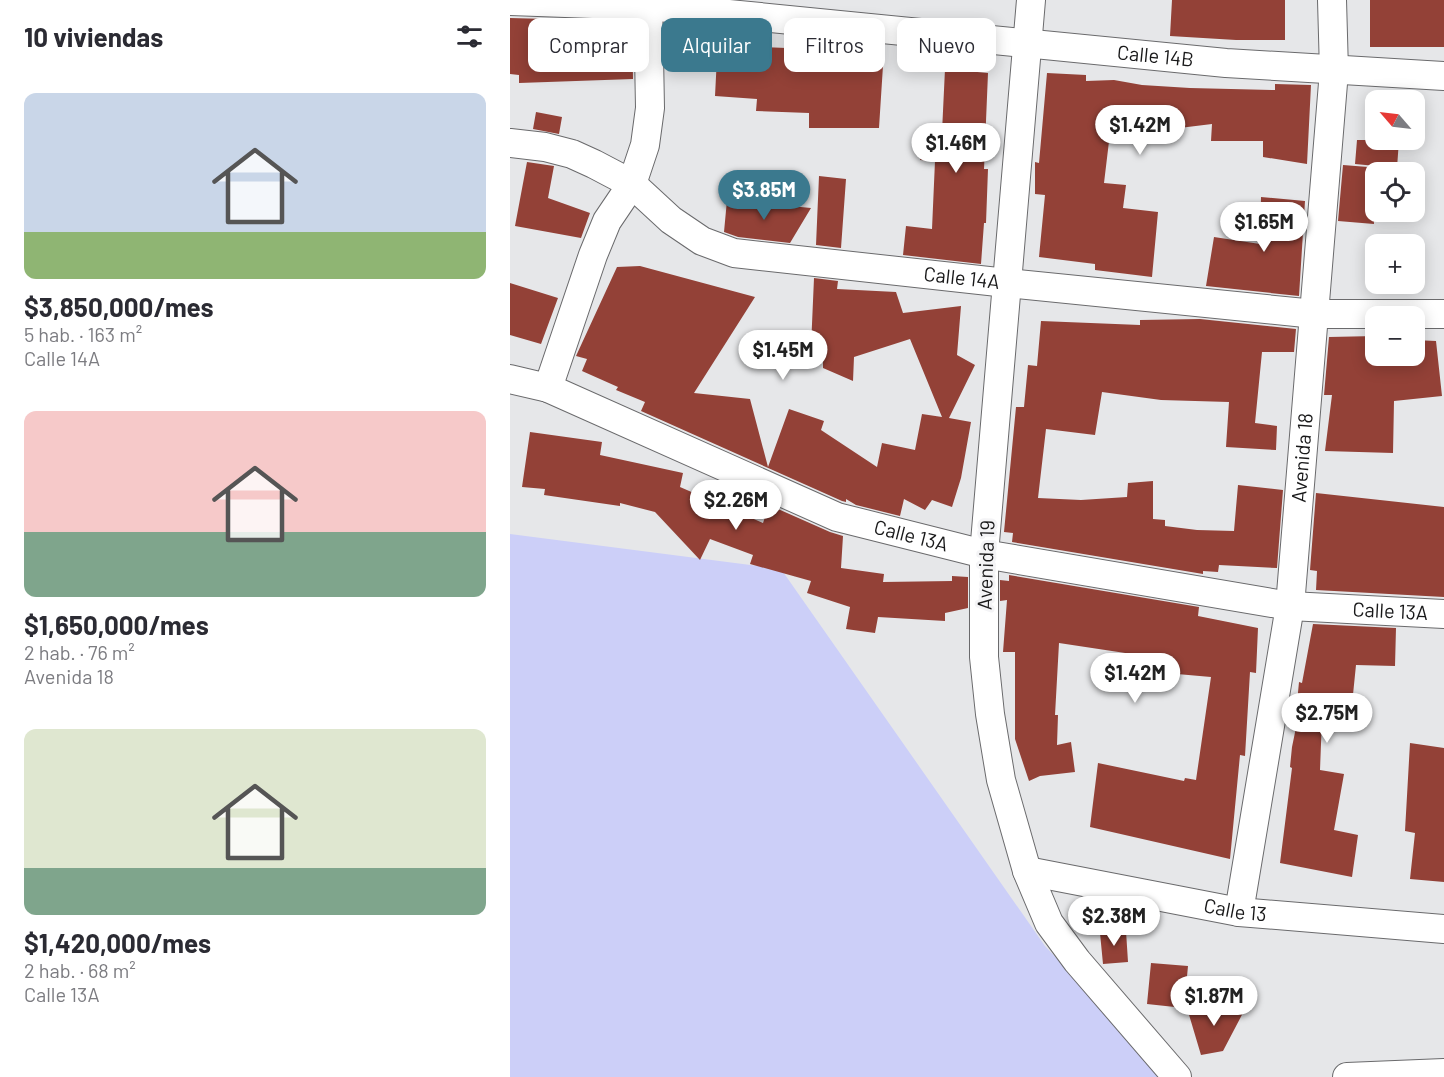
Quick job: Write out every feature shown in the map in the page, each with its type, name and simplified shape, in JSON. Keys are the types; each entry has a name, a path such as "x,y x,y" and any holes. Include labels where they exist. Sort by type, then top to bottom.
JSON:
{"street":[{"name":"Avenida 19","path":"1031,0 984,554 984,657 990,714 1001,780 1027,871 1049,923 1077,961 1177,1077"},
{"name":"Avenida 18","path":"1239,912 1290,606 1334,71 1332,0"},
{"name":"Calle 14B","path":"510,1 648,3 1226,63 1444,76"},
{"path":"548,388 593,255 607,221 632,184 645,145 650,108 648,3"},
{"name":"Calle 14A","path":"510,143 545,147 572,154 632,184 671,220 702,241 734,253 1315,314 1444,314"},
{"name":"Calle 13A","path":"510,379 548,388 837,517 984,554 1290,606 1444,614"},
{"name":"Calle 13","path":"1027,871 1239,912 1444,929"},
{"path":"1347,1077 1444,1073"}],"shaded area":[{"path":"510,534 781,569 1045,946 1168,1077 510,1077"}],"building":[{"path":"1172,0 1285,0 1285,40 1170,36"},
{"path":"1370,0 1444,0 1444,47 1370,47"},
{"path":"510,18 528,18 528,72 633,72 633,79 519,83 519,75 510,74"},
{"path":"772,47 784,48 784,72 883,72 879,128 809,128 809,113 756,111 757,99 715,96 716,72 772,72"},
{"path":"945,72 988,73 984,169 988,169 986,223 984,223 981,264 903,255 906,226 932,229 935,161 920,160 922,131 942,132"},
{"path":"1047,73 1086,75 1086,81 1114,80 1142,85 1190,88 1275,90 1275,84 1311,85 1307,164 1263,157 1263,141 1211,141 1212,124 1155,131 1153,140 1110,133 1104,183 1126,185 1123,208 1158,212 1152,277 1095,270 1095,264 1039,257 1045,195 1035,194 1035,162 1039,163"},
{"path":"536,112 562,117 559,134 533,129"},
{"path":"1357,140 1365,140 1365,150 1398,150 1397,162 1355,164"},
{"path":"527,162 554,166 548,198 590,213 581,238 515,226"},
{"path":"1343,165 1365,167 1365,222 1374,222 1374,224 1338,221"},
{"path":"819,176 846,179 841,248 816,245"},
{"path":"1261,197 1305,201 1299,296 1206,286 1214,237 1260,244"},
{"path":"727,200 811,208 790,243 738,237 724,232"},
{"path":"640,266 755,297 694,393 750,399 768,467 789,409 824,421 821,430 877,467 882,443 915,450 922,414 942,417 910,339 854,357 853,381 823,368 823,355 811,347 814,278 838,281 837,289 896,292 903,313 961,306 957,355 975,365 949,418 971,422 961,478 952,507 932,500 925,510 904,499 900,516 856,505 846,499 846,502 842,501 641,411 645,402 616,390 618,387 582,371 587,359 576,356 617,267"},
{"path":"510,283 558,298 541,344 510,335"},
{"path":"1200,319 1296,329 1294,352 1262,352 1255,423 1277,426 1276,450 1226,447 1229,402 1161,400 1102,392 1095,435 1046,429 1038,498 1081,500 1127,497 1128,483 1153,481 1153,519 1165,520 1165,526 1234,531 1238,485 1283,490 1277,568 1219,565 1218,572 1203,571 1203,574 1012,542 1013,533 1004,532 1016,407 1024,407 1028,365 1037,366 1041,321 1140,325 1140,320"},
{"path":"1365,336 1365,366 1425,366 1425,340 1436,341 1442,396 1394,401 1393,453 1325,451 1332,395 1324,395 1329,337"},
{"path":"530,432 602,442 600,455 683,473 680,487 763,523 769,505 843,536 841,568 884,574 883,582 952,581 952,576 968,577 968,608 945,613 945,621 878,617 875,633 846,629 850,607 807,593 811,581 750,564 753,555 710,539 700,560 655,512 620,503 620,506 544,495 545,489 522,487"},
{"path":"1316,493 1444,507 1444,597 1316,590 1317,571 1310,570"},
{"path":"1009,575 1199,607 1198,616 1258,628 1256,673 1250,672 1245,756 1240,755 1230,859 1090,827 1098,763 1184,781 1185,778 1196,780 1211,677 1143,671 1145,656 1059,643 1055,715 1058,715 1057,745 1071,742 1075,772 1040,776 1029,781 1015,739 1015,652 1003,652 1007,600 1000,601 1000,580 1009,581"},
{"path":"1313,624 1396,628 1395,666 1356,665 1350,724 1322,718 1320,770 1344,774 1334,830 1358,835 1352,877 1280,863 1292,768 1290,767 1292,747 1299,713 1296,713 1299,682 1302,683"},
{"path":"1410,743 1444,748 1444,882 1410,879 1415,833 1405,831"},
{"path":"1126,931 1128,962 1103,964 1100,933"},
{"path":"1151,963 1188,966 1184,1008 1147,1004"},
{"path":"1187,1008 1245,1009 1223,1051 1201,1055"}]}
